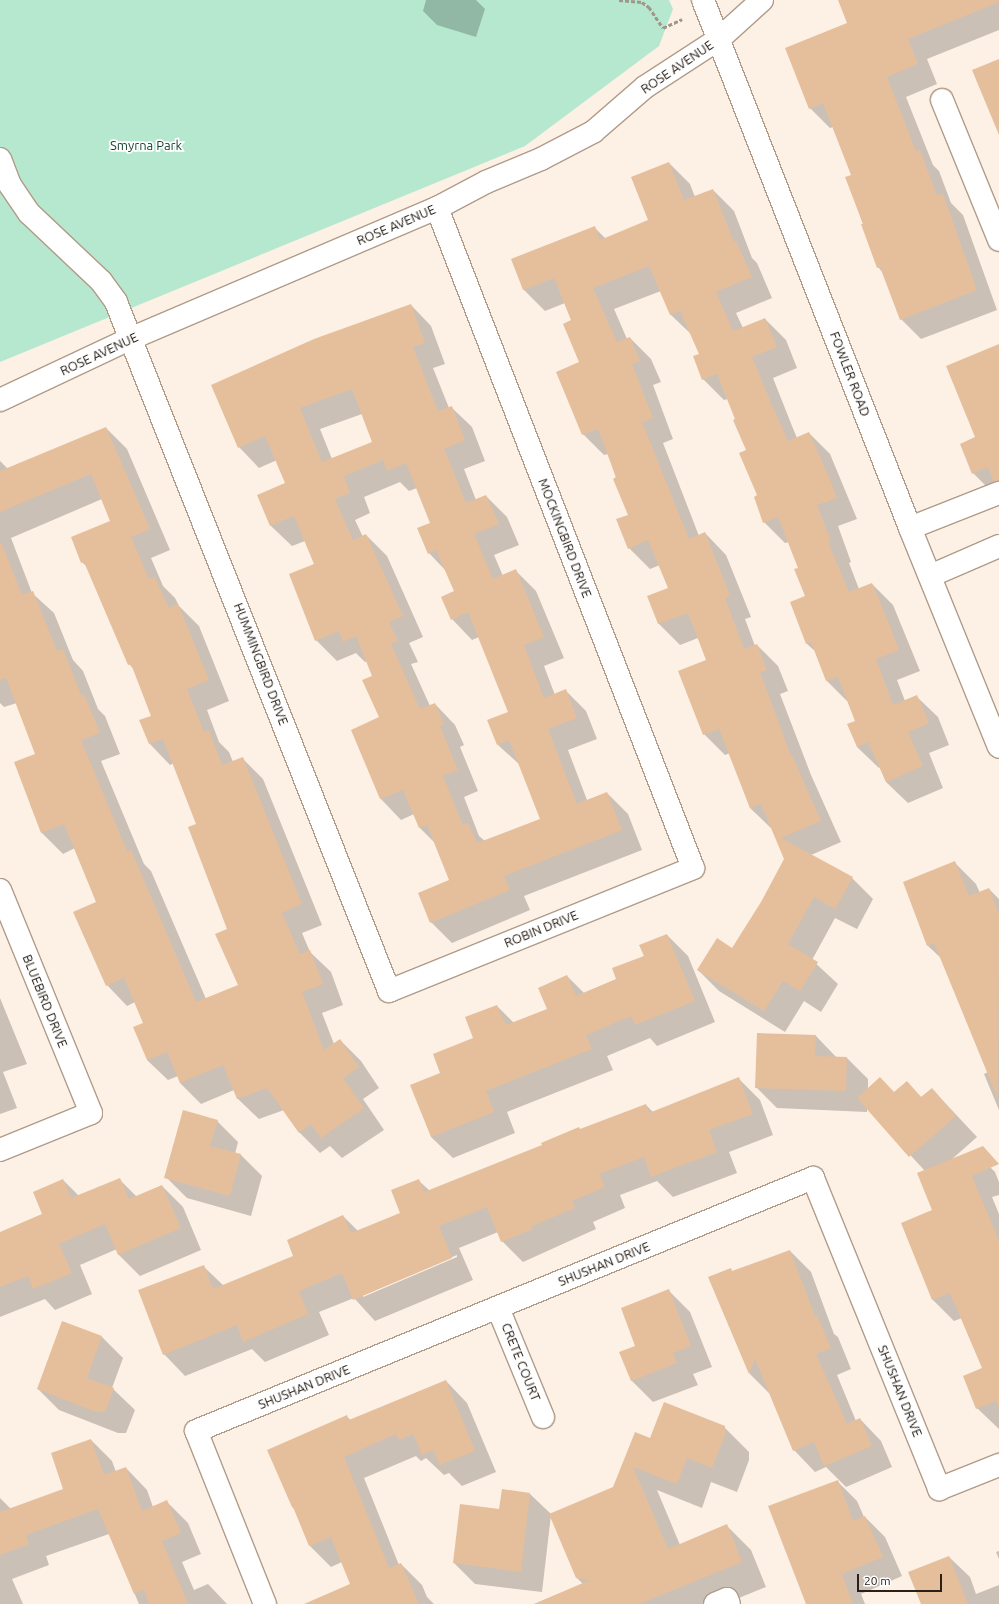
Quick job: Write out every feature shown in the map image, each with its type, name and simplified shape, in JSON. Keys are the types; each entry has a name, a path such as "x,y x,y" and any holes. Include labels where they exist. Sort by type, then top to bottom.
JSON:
{"street":[{"name":"ROSE AVENUE","path":"0,400 132,338 437,208 486,182 541,159 593,132 644,87 718,39 762,0"},
{"name":"FOWLER ROAD","path":"704,4 910,528 999,747"},
{"path":"942,100 999,240"},
{"name":"HUMMINGBIRD DRIVE","path":"0,160 10,185 29,213 101,281 116,302 132,338 389,991"},
{"name":"MOCKINGBIRD DRIVE","path":"437,208 693,868"},
{"path":"910,528 999,493"},
{"path":"930,576 999,546"},
{"name":"ROBIN DRIVE","path":"389,991 693,868"},
{"name":"BLUEBIRD DRIVE","path":"0,890 91,1113 0,1150"},
{"name":"SHUSHAN DRIVE","path":"265,1604 196,1431 813,1178 940,1489 999,1465"},
{"name":"CRETE COURT","path":"498,1308 543,1417"},
{"path":"715,1604 727,1599 729,1604"}],"path":[{"path":"619,0 642,2 649,7 663,28 704,4"}],"green space":[{"name":"Smyrna Park","path":"0,0 669,0 673,9 659,46 525,146 0,362"}],"building":[{"path":"838,0 999,0 999,2 908,39 918,64 887,77 916,151 920,150 937,196 943,194 977,290 900,320 880,267 877,268 861,224 863,224 845,177 851,175 823,103 809,109 785,48 847,23"},
{"path":"999,59 999,135 972,70"},
{"path":"669,162 684,200 713,189 734,242 736,241 752,277 716,292 733,331 765,318 777,347 752,357 788,441 809,432 826,470 837,498 817,505 831,541 828,542 849,592 872,583 888,621 899,650 876,659 893,705 917,695 929,723 908,732 923,766 886,782 868,742 857,747 847,724 855,721 838,677 826,681 811,642 806,644 790,602 805,596 794,569 798,568 778,517 763,523 754,497 757,495 739,453 746,450 733,420 735,419 717,374 702,380 693,356 699,354 680,311 670,315 649,266 593,288 617,342 630,337 640,361 632,364 653,418 642,422 689,539 705,532 730,596 725,598 744,649 757,644 767,670 760,672 791,756 792,755 821,821 781,838 853,877 835,909 814,897 788,944 818,962 800,991 783,981 764,1011 697,970 717,938 732,948 761,902 784,859 761,804 750,808 719,729 703,735 678,671 706,660 688,613 658,624 647,596 668,588 648,540 628,549 616,519 628,515 613,479 616,477 598,429 582,435 556,372 579,362 563,324 571,320 554,278 523,290 511,259 595,226 600,240 648,220 631,177"},
{"path":"411,304 425,343 413,347 438,411 452,406 465,440 444,449 466,503 486,495 499,524 474,534 493,579 516,569 544,637 524,645 544,698 566,689 577,718 548,729 577,804 607,792 622,830 504,876 510,890 430,923 418,893 449,880 427,825 419,828 403,790 380,799 351,730 379,717 362,680 372,676 356,636 343,642 339,631 315,641 289,574 314,564 294,516 270,526 257,495 285,483 265,436 238,448 211,385 314,339","holes":["352,389 372,442 322,462 300,408","383,460 387,471 406,463 430,523 417,528 428,554 436,550 454,591 441,597 451,620 468,612 508,712 487,720 497,745 509,740 540,819 477,843 468,823 463,825 443,776 458,770 440,726 444,724 435,703 420,709 391,644 398,641 389,622 403,616 366,534 353,540 335,499 350,493 344,476"]},
{"path":"999,344 999,481 994,482 988,467 972,474 960,444 975,437 946,366"},
{"path":"106,427 150,529 131,537 149,579 155,577 169,608 178,604 209,680 187,689 204,732 209,730 222,765 243,757 302,904 282,913 300,954 310,950 323,984 302,992 324,1050 340,1039 359,1067 343,1078 364,1108 321,1138 311,1124 299,1133 267,1088 237,1099 223,1065 180,1083 167,1052 147,1060 133,1027 143,1023 124,978 106,986 73,912 96,902 64,824 41,833 14,762 35,754 6,678 0,680 0,544 2,544 22,595 33,591 57,651 63,649 81,695 84,694 100,733 81,740 127,851 131,850 196,1002 238,985 215,934 227,929 188,827 196,824 163,739 149,744 139,720 151,716 131,664 128,665 84,562 81,563 71,537 110,521 91,474 0,512 0,471"},
{"path":"955,861 969,896 989,888 999,914 998,1099 934,943 927,946 903,882"},
{"path":"667,934 695,1001 635,1025 631,1016 586,1035 592,1049 486,1091 494,1112 431,1137 410,1085 440,1073 433,1054 473,1038 465,1017 497,1005 506,1025 547,1009 538,988 567,975 576,996 616,979 612,968 644,956 639,945"},
{"path":"757,1033 816,1035 815,1056 847,1057 846,1091 755,1088"},
{"path":"739,1077 753,1114 709,1130 717,1152 651,1177 644,1157 599,1174 605,1187 572,1201 575,1208 532,1226 533,1229 501,1242 487,1207 439,1226 452,1258 353,1300 342,1273 299,1291 308,1314 243,1342 237,1325 163,1355 138,1290 204,1265 213,1289 293,1256 287,1240 343,1215 351,1233 400,1213 391,1190 419,1179 424,1192 542,1145 541,1143 579,1127 580,1129 646,1104 649,1113"},
{"path":"880,1077 894,1092 907,1081 921,1097 932,1088 956,1116 909,1157 857,1098"},
{"path":"183,1110 218,1120 210,1146 241,1154 230,1196 164,1178"},
{"path":"983,1146 999,1164 972,1176 999,1241 999,1407 996,1401 976,1409 963,1376 982,1368 950,1293 932,1300 901,1223 932,1210 917,1173"},
{"path":"120,1178 129,1199 162,1185 181,1228 118,1255 105,1224 59,1244 72,1273 33,1289 28,1276 0,1287 0,1232 42,1214 33,1192 63,1179 71,1198"},
{"path":"790,1250 815,1316 817,1315 831,1348 816,1354 847,1424 860,1418 872,1446 824,1466 814,1442 793,1451 755,1359 749,1374 708,1277 731,1268 732,1271"},
{"path":"669,1289 691,1346 673,1353 677,1363 631,1381 619,1352 635,1346 621,1308"},
{"path":"62,1321 102,1336 87,1378 114,1388 105,1412 96,1412 37,1389"},
{"path":"446,1380 475,1451 440,1465 433,1450 422,1455 413,1434 399,1440 396,1434 344,1457 389,1568 401,1563 419,1604 304,1604 350,1584 331,1537 309,1546 267,1450 347,1415 349,1420"},
{"path":"664,1402 725,1426 725,1435 712,1468 687,1458 677,1484 633,1467 668,1549 727,1524 742,1562 639,1604 534,1604 590,1580 576,1578 549,1514 613,1487 635,1432 650,1438"},
{"path":"91,1439 104,1475 126,1467 142,1511 167,1500 181,1533 162,1541 188,1604 149,1604 144,1590 134,1594 98,1509 26,1535 29,1544 0,1555 0,1512 63,1489 51,1453"},
{"path":"838,1480 853,1521 865,1516 883,1557 842,1574 853,1604 806,1604 768,1506"},
{"path":"502,1489 530,1493 521,1572 453,1563 460,1504 499,1509"},
{"path":"949,1556 968,1604 921,1604 908,1572"}]}
